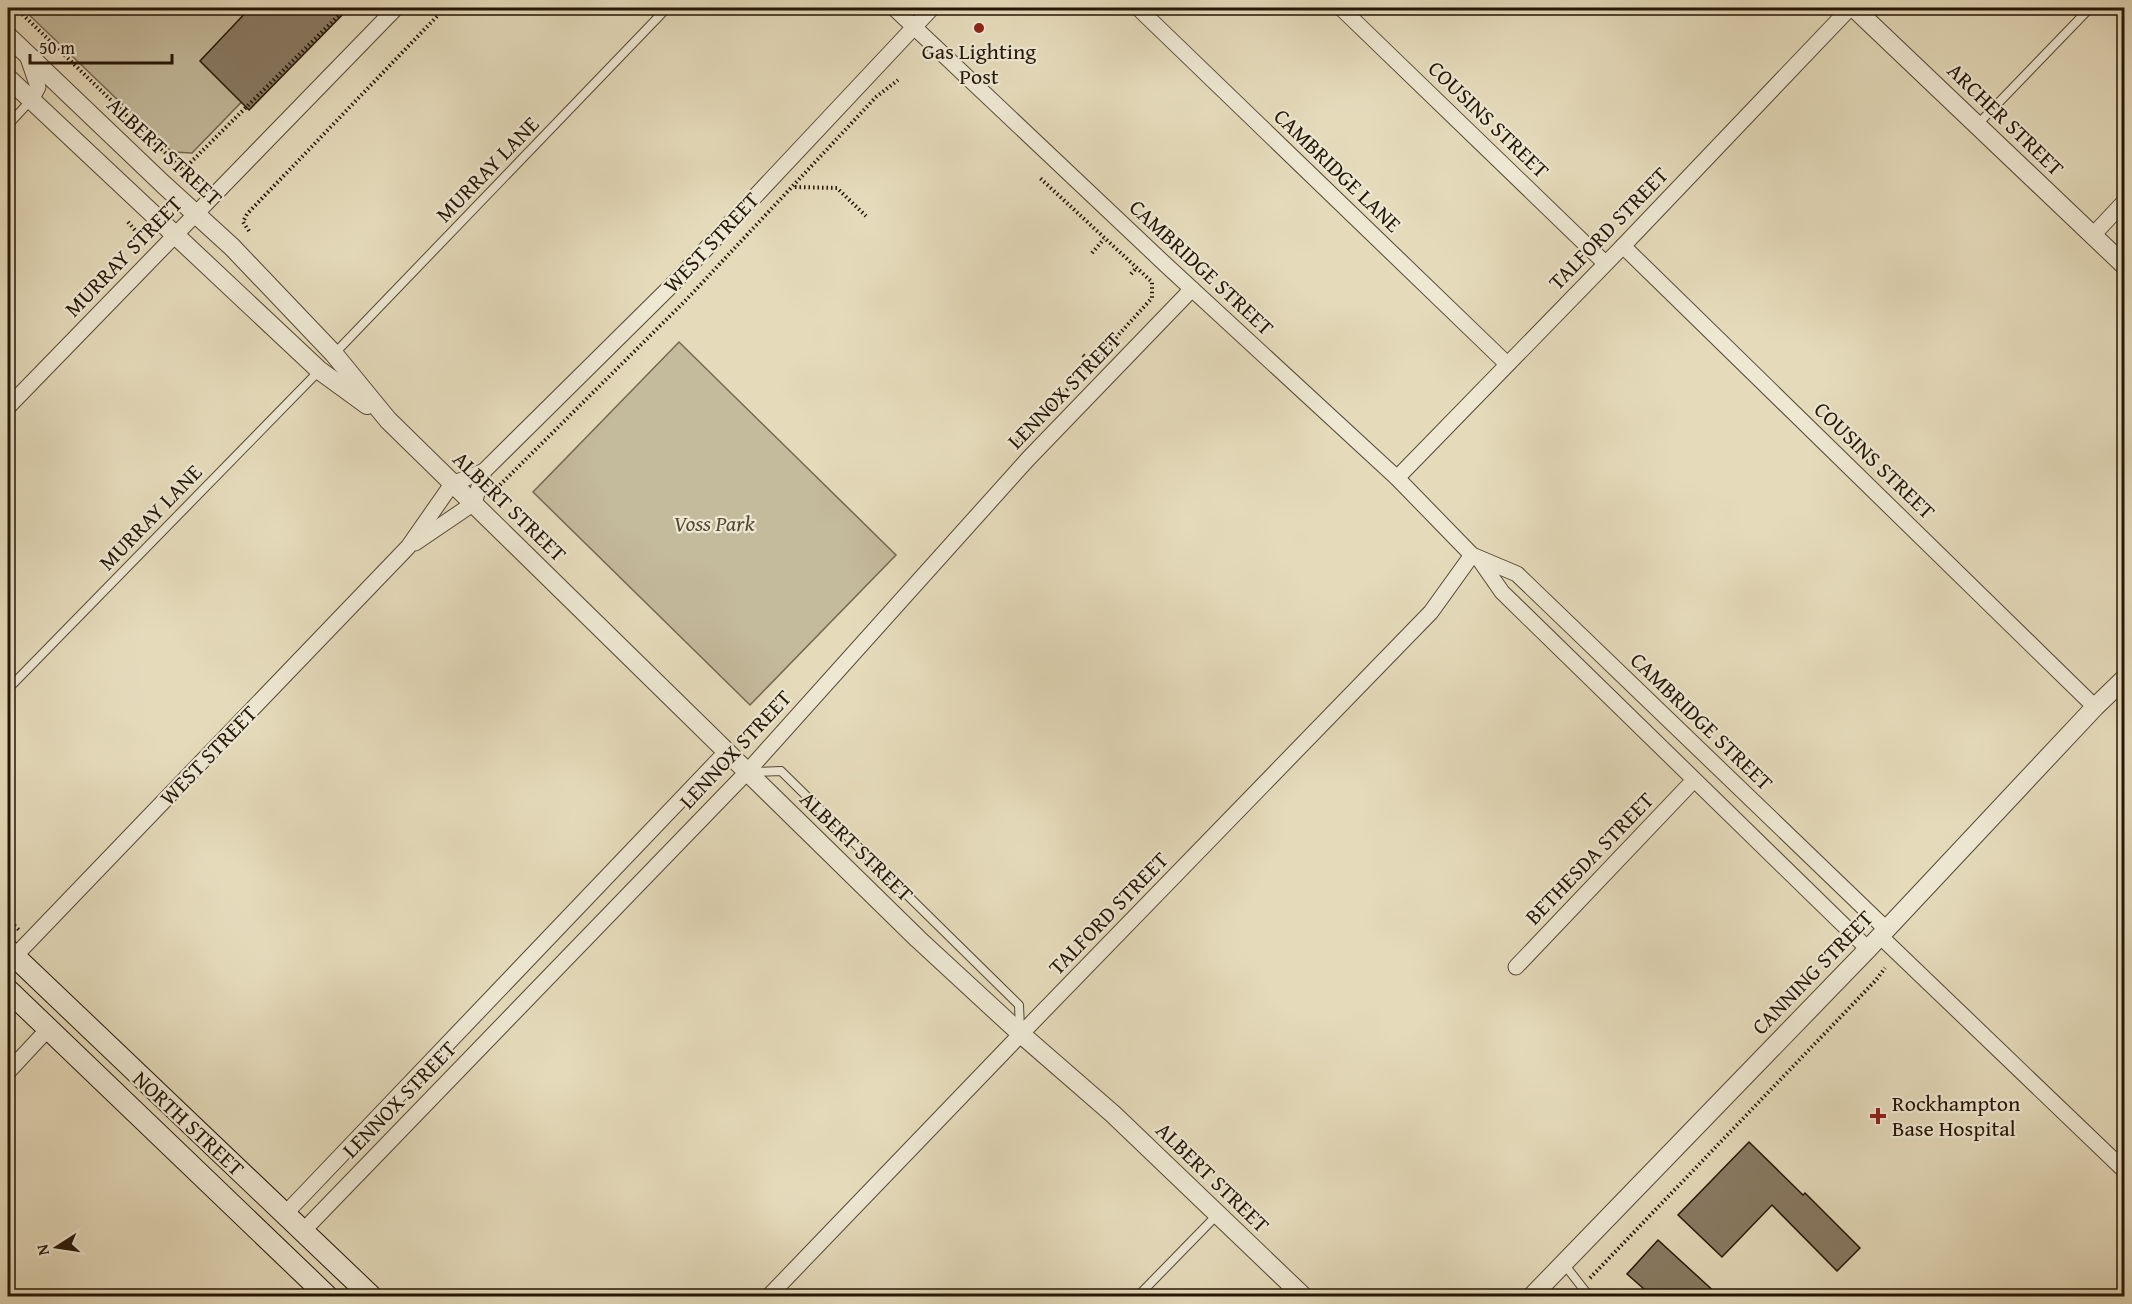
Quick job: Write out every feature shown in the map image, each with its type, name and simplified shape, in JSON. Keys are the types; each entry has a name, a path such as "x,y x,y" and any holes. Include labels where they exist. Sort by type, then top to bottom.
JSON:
{"main road":[{"name":"NORTH STREET","path":"10,957 370,1296"},
{"name":"NORTH STREET","path":"8,990 327,1296"}],"street":[{"name":"MURRAY STREET","path":"8,408 396,8"},
{"name":"CAMBRIDGE STREET","path":"894,8 1192,289 1397,478 1475,557 1502,592 1694,780 1878,938 2122,1161"},
{"name":"WEST STREET","path":"10,957 408,547 452,484 484,471 671,286 932,8"},
{"name":"CAMBRIDGE LANE","path":"1138,8 1507,364"},
{"name":"COUSINS STREET","path":"1341,8 1605,263"},
{"name":"TALFORD STREET","path":"1397,478 1852,8"},
{"name":"ARCHER STREET","path":"1852,8 2124,265"},
{"name":"ALBERT STREET","path":"8,36 232,247 334,354 388,420 918,939 1021,1034 1113,1114 1303,1296"},
{"name":"ALBERT STREET","path":"27,55 38,87 31,100"},
{"name":"ALBERT STREET","path":"8,78 319,370 388,420"},
{"path":"2093,235 2124,202"},
{"name":"COUSINS STREET","path":"1623,246 2095,707"},
{"name":"LENNOX STREET","path":"303,1231 747,772 1028,459 1192,289"},
{"name":"WEST STREET","path":"408,547 474,502 484,471"},
{"name":"CAMBRIDGE STREET","path":"1475,557 1517,574 1878,938"},
{"name":"TALFORD STREET","path":"769,1296 1431,612 1475,557"},
{"name":"CANNING STREET","path":"1532,1296 1878,938 2124,679"},
{"name":"LENNOX STREET","path":"285,1214 726,752"},
{"name":"BETHESDA STREET","path":"1516,967 1694,780"},
{"path":"8,1072 48,1028"}],"lane":[{"name":"MURRAY LANE","path":"334,354 667,8"},
{"path":"1977,125 2090,8"},
{"path":"8,124 31,100"},
{"name":"MURRAY LANE","path":"8,689 319,370"},
{"path":"1138,1296 1218,1214"},
{"path":"1564,1264 1588,1296"}],"path":[{"path":"16,8 183,170 346,8"},
{"path":"249,231 243,222 247,214 445,8"},
{"path":"500,484 686,300 794,188 876,98 898,80"},
{"path":"1013,445 1152,298 1152,282 1040,178"},
{"path":"794,188 837,188 866,216"},
{"path":"128,222 139,235"},
{"path":"1092,253 1104,239"},
{"path":"1131,274 1137,267"},
{"path":"1580,1288 1885,968"}],"green space":[{"path":"22,8 333,8 192,153 172,152"},
{"name":"Voss Park","path":"679,342 896,555 750,705 533,492"}],"building":[{"path":"250,8 349,8 249,110 200,61"},
{"path":"1749,1142 1860,1248 1837,1271 1772,1205 1722,1257 1678,1215"},
{"path":"1658,1240 1719,1296 1652,1296 1627,1274"}],"place":[{"name":"Gas Lighting Post","path":"979,28"},
{"name":"Rockhampton Base Hospital","path":"1878,1116"}]}
